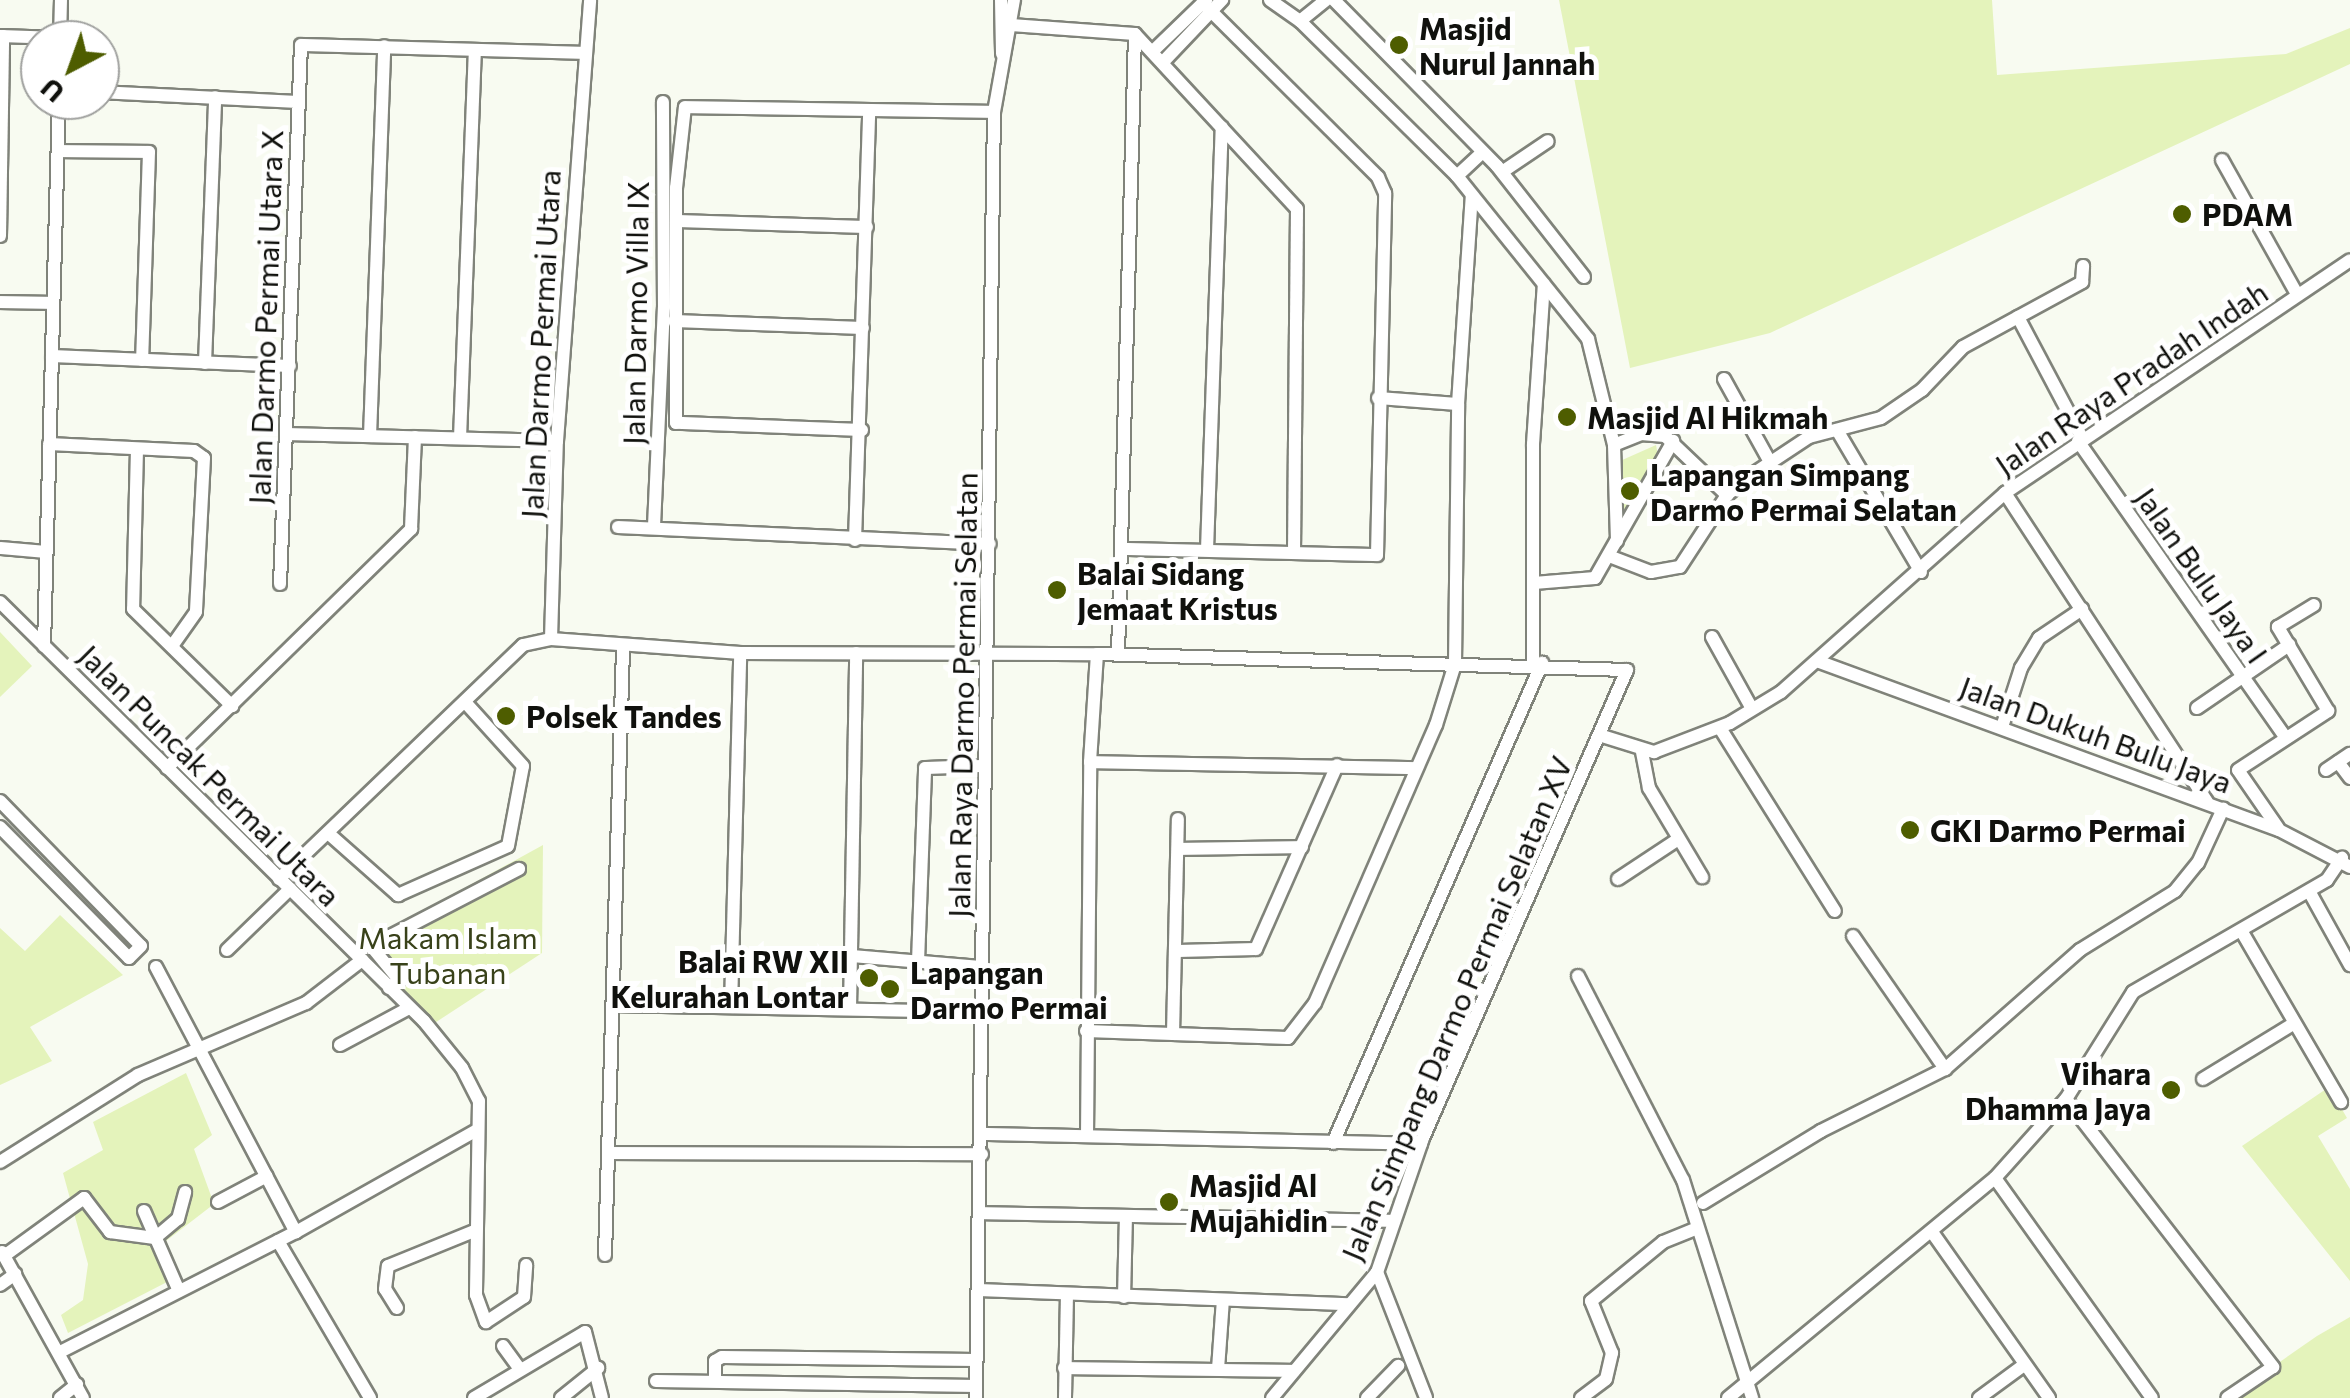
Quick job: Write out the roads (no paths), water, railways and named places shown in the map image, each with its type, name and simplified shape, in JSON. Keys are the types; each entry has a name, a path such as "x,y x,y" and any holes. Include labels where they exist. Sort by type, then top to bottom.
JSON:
{"street":[{"name":"Jalan Darmo Permai Utara","path":"551,639 557,441 582,53 590,0"},
{"name":"Jalan Raya Darmo Permai Selatan","path":"976,1392 983,1134 982,766 990,654 994,112 1002,54 1001,0"},
{"name":"Jalan Raya Darmo Permai Selatan","path":"1002,54 1014,0"},
{"path":"1153,51 1206,5 1222,0"},
{"path":"1270,0 1300,20 1457,176 1588,339 1614,445 1617,541"},
{"path":"1300,20 1326,0"},
{"path":"1334,0 1502,172 1584,277"},
{"path":"1164,62 1206,5"},
{"path":"1124,549 1377,555 1384,193 1378,177 1206,5"},
{"path":"1011,25 1135,34 1292,200 1300,224 1294,553"},
{"path":"1118,655 1124,549 1135,34"},
{"path":"0,236 1,36"},
{"name":"Jalan Darmo Permai Utara X","path":"280,584 299,51 306,42 384,46"},
{"path":"370,436 384,46 582,53"},
{"path":"460,438 475,50"},
{"path":"120,93 297,102"},
{"path":"205,362 216,97"},
{"name":"Jalan Darmo Villa IX","path":"654,526 664,307 663,102"},
{"path":"862,430 674,420 676,222 687,104 994,112"},
{"path":"855,540 862,430 870,111"},
{"path":"44,646 59,120"},
{"path":"1208,550 1222,128"},
{"path":"1502,172 1548,141"},
{"path":"59,151 150,152 142,360"},
{"path":"1457,176 1483,152"},
{"path":"2222,160 2297,294"},
{"path":"1086,1031 1288,1038 1298,1031 1415,768 1453,671 1458,404 1472,195"},
{"path":"676,222 867,227"},
{"name":"Jalan Raya Pradah Indah","path":"1642,752 1720,728 1752,710 1817,661 2006,493 2350,260"},
{"path":"1610,556 1651,572 1680,566 1727,495 1770,462 1809,436 1881,418 1922,390 1963,348 2082,282 2083,266"},
{"path":"1332,1143 1538,663 1533,444 1544,284"},
{"path":"0,302 52,303"},
{"name":"Jalan Bulu Jaya I","path":"2018,317 2080,440 2284,738"},
{"path":"674,321 863,328"},
{"path":"52,356 290,366"},
{"path":"1724,379 1770,462"},
{"path":"1378,398 1458,404"},
{"path":"1836,430 1921,572"},
{"path":"286,434 557,441"},
{"path":"1614,445 1641,434 1673,440 1727,495"},
{"path":"167,768 412,529 415,437"},
{"path":"1534,583 1587,583 1610,556 1673,440"},
{"path":"49,444 194,451 204,458 196,612 172,646"},
{"path":"137,448 133,609 232,706"},
{"path":"2006,493 2207,802"},
{"path":"618,527 990,544"},
{"path":"0,548 46,552"},
{"name":"Jalan Puncak Permai Utara","path":"0,602 410,1008 462,1068 478,1101 476,1296 486,1322 524,1297 526,1264"},
{"path":"2279,830 2238,770 2328,711 2278,627 2314,605"},
{"path":"2003,724 2021,668 2039,638 2082,609"},
{"path":"1712,637 1752,710"},
{"path":"227,950 328,833 523,646 551,639 740,653 1097,654 1453,671 1538,663"},
{"path":"2197,708 2289,645"},
{"path":"606,1255 624,647"},
{"path":"850,1009 856,652"},
{"path":"731,1007 740,653"},
{"path":"1088,1136 1090,762 1097,654"},
{"name":"Jalan Dukuh Bulu Jaya","path":"1817,661 2003,724 2279,830 2346,862"},
{"name":"Jalan Simpang Darmo Permai Selatan XV","path":"1272,1398 1376,1272 1421,1144 1628,671 1538,663"},
{"path":"328,833 398,895 508,846 523,766 466,702"},
{"path":"1720,728 1835,912"},
{"path":"1599,736 1642,752 1649,788 1676,840 1702,877"},
{"path":"2326,770 2344,758 2350,778"},
{"path":"1090,762 1415,768"},
{"path":"1178,951 1256,950 1337,765"},
{"path":"918,962 925,768 982,766"},
{"path":"0,801 141,946 129,958 0,827"},
{"path":"1703,1202 1821,1131 1945,1069 2080,950 2174,891 2198,863 2223,808"},
{"path":"1173,1034 1178,951 1178,820"},
{"path":"1618,879 1676,840"},
{"path":"1180,849 1302,847"},
{"path":"45,873 58,860"},
{"path":"1728,1398 1995,1178 2066,1099 2133,992 2242,932 2334,875 2346,862"},
{"path":"389,988 399,980 370,948 520,869"},
{"path":"2309,891 2350,965"},
{"path":"2242,932 2292,1024 2341,1102"},
{"path":"1853,936 1945,1069"},
{"path":"852,956 981,967"},
{"path":"0,1162 138,1075 198,1046 306,1003 362,960"},
{"path":"156,967 296,1232"},
{"path":"1578,976 1683,1180 1694,1229 1752,1398"},
{"path":"615,1004 983,1012"},
{"path":"340,1045 410,1008"},
{"path":"2203,1080 2292,1024"},
{"path":"2066,1099 2272,1367 2227,1398"},
{"path":"62,1351 296,1232 477,1130"},
{"path":"983,1134 1421,1144"},
{"path":"612,1153 982,1154"},
{"path":"218,1202 266,1176"},
{"path":"1995,1178 2152,1398"},
{"path":"83,1398 62,1351 2,1253 81,1199 110,1232 155,1238 178,1219 186,1192"},
{"path":"144,1211 179,1292"},
{"path":"980,1213 1394,1221"},
{"path":"1124,1297 1126,1218"},
{"path":"1580,1398 1606,1379 1612,1353 1590,1302 1670,1238 1694,1229"},
{"path":"397,1308 385,1290 388,1266 474,1231"},
{"path":"1932,1232 2048,1398"},
{"path":"278,1241 370,1398"},
{"path":"1376,1272 1426,1398"},
{"path":"0,1285 15,1274"},
{"path":"978,1290 1349,1304"},
{"path":"1065,1398 1067,1296"},
{"path":"1218,1369 1223,1300"},
{"path":"474,1398 519,1368 589,1334 602,1398"},
{"path":"503,1346 519,1368"},
{"path":"715,1378 718,1358 976,1360"},
{"path":"747,1379 748,1358"},
{"path":"811,1358 811,1381"},
{"path":"1979,1398 2024,1365"},
{"path":"1367,1398 1398,1366"},
{"path":"562,1398 598,1368"},
{"path":"1064,1368 1294,1371"},
{"path":"656,1381 811,1381 976,1392"},
{"path":"60,1398 77,1384"}],"place":[{"name":"Masjid Nurul Jannah","path":"1399,45"},
{"name":"PDAM","path":"2182,214"},
{"name":"Masjid Al Hikmah","path":"1567,417"},
{"name":"Lapangan Simpang Darmo Permai Selatan","path":"1630,491"},
{"name":"Balai Sidang Jemaat Kristus","path":"1057,590"},
{"name":"Polsek Tandes","path":"506,716"},
{"name":"GKI Darmo Permai","path":"1910,830"},
{"name":"Balai RW XII Kelurahan Lontar","path":"869,978"},
{"name":"Lapangan Darmo Permai","path":"890,989"},
{"name":"Vihara Dhamma Jaya","path":"2171,1090"},
{"name":"Masjid Al Mujahidin","path":"1169,1202"}],"park label":[{"name":"Makam Islam Tubanan","path":"448,954"}]}
